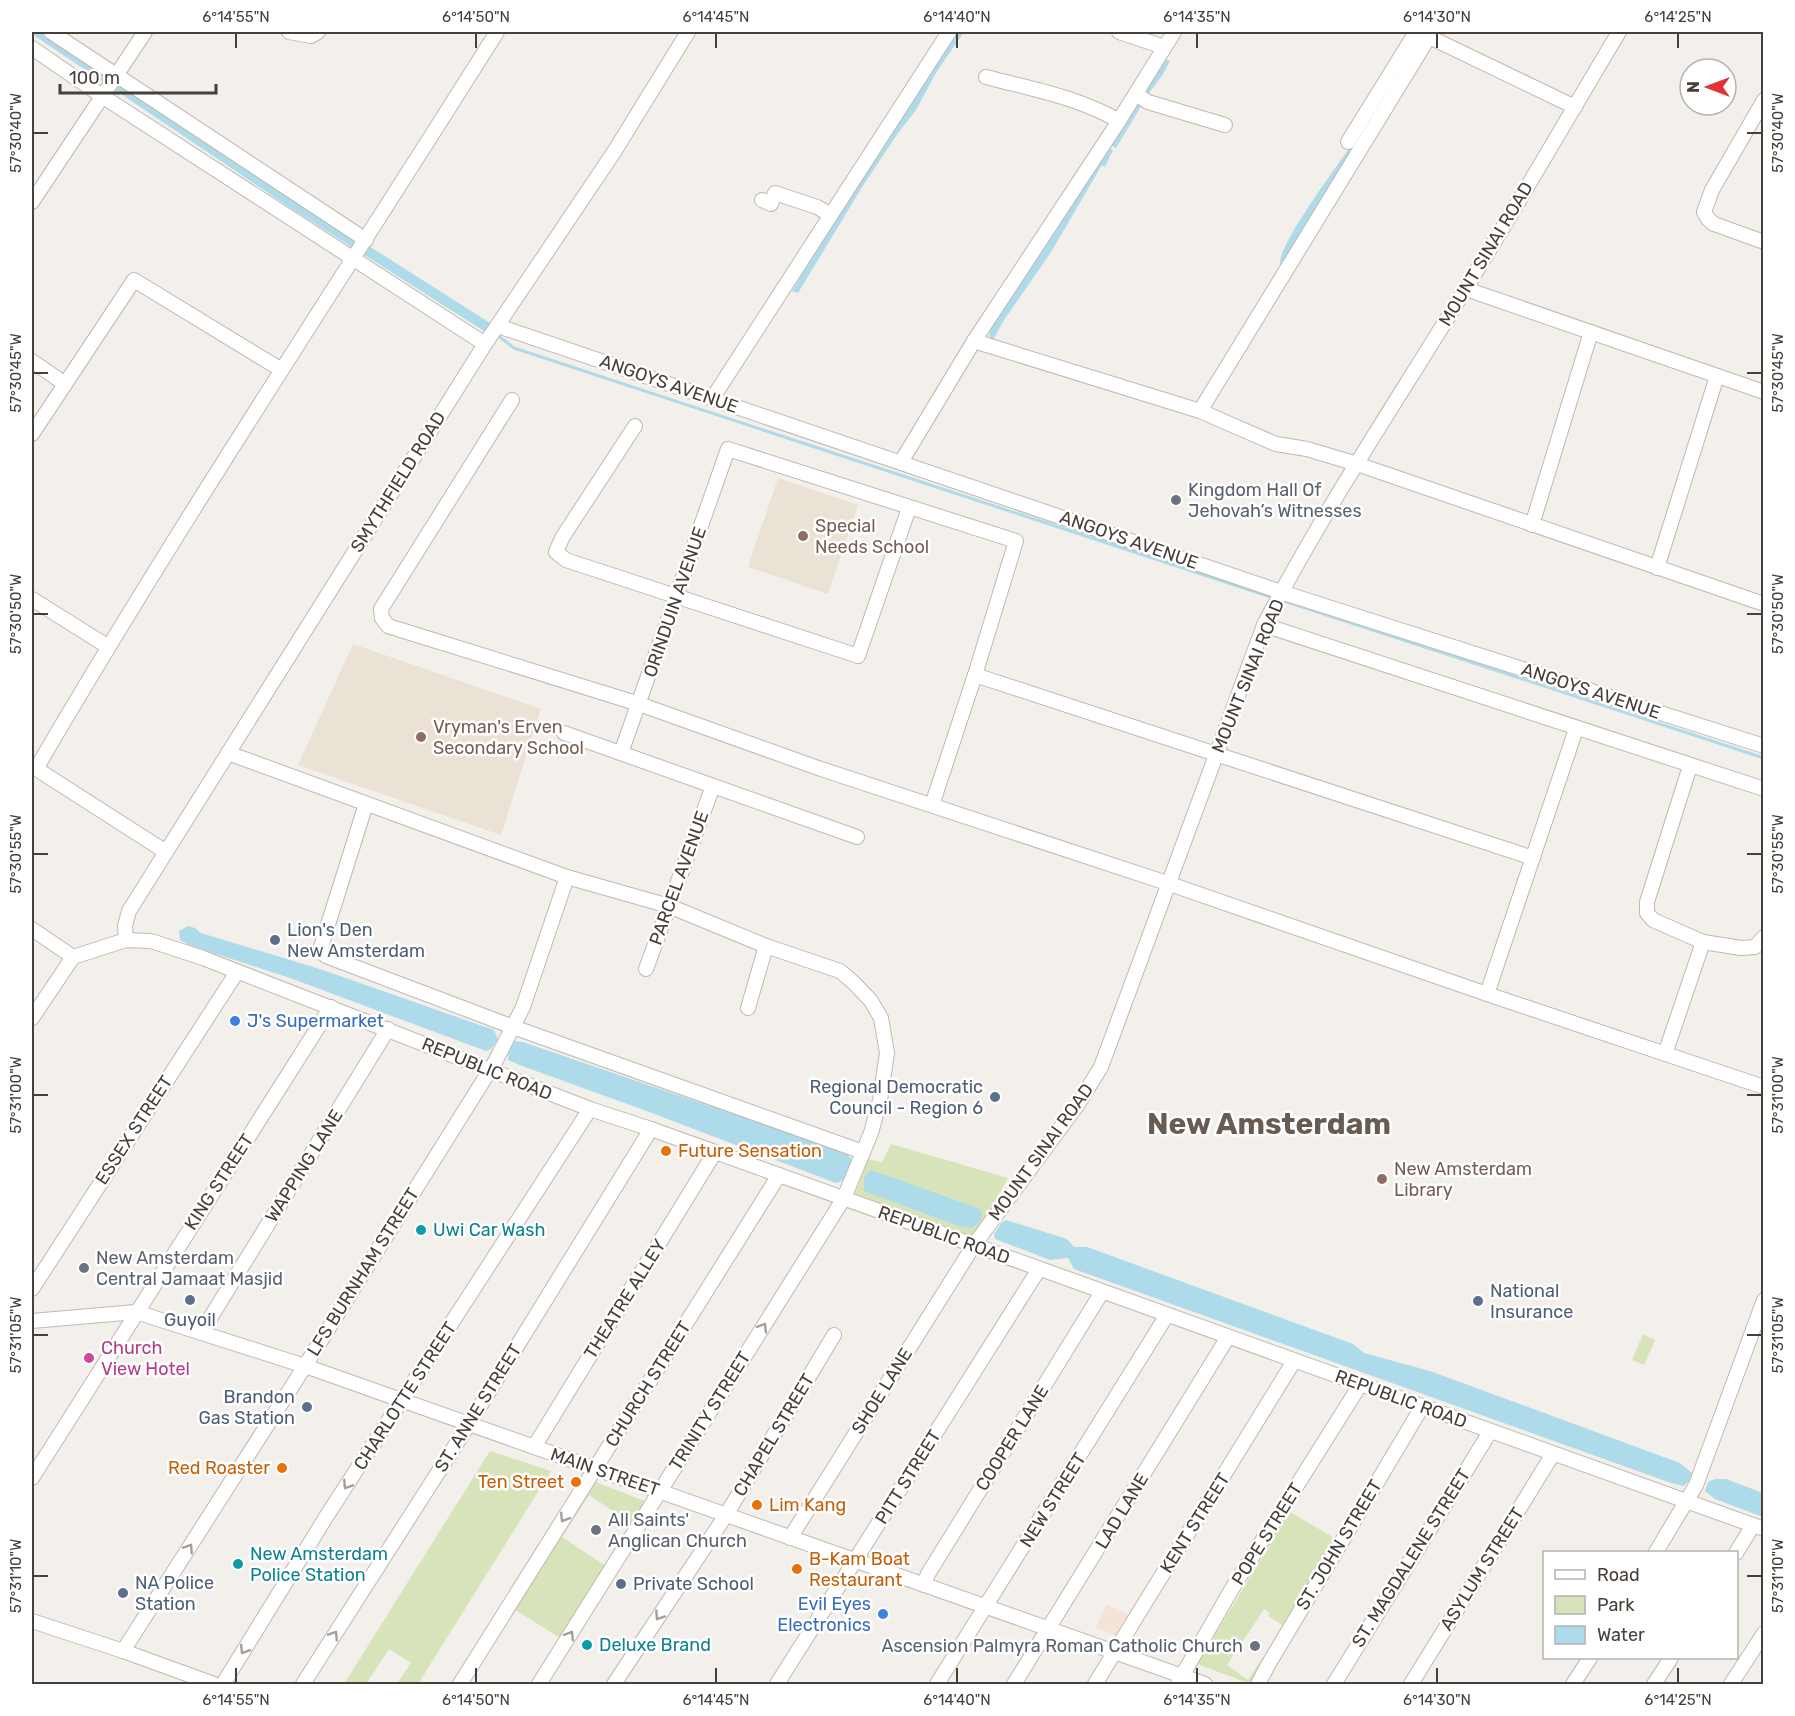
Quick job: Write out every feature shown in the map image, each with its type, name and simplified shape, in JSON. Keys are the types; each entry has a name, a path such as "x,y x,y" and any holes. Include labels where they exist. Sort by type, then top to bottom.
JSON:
{"street":[{"path":"51,32 366,240"},
{"path":"32,202 145,32"},
{"path":"289,32 311,36 318,32"},
{"path":"166,852 34,767 280,369 366,240 497,32"},
{"name":"SMYTHFIELD ROAD","path":"126,940 125,926 129,911 485,344 614,152 688,32"},
{"path":"712,399 949,32"},
{"path":"1119,32 1164,48"},
{"path":"901,462 974,341 1119,121 1140,97 1174,32"},
{"name":"MOUNT SINAI ROAD","path":"974,1245 1078,1104 1101,1066 1264,626 1277,600 1619,32"},
{"path":"1424,33 1575,106"},
{"path":"1348,142 1424,33"},
{"path":"1200,411 1424,33"},
{"path":"32,48 102,96 485,344"},
{"path":"986,77 1070,99 1102,111 1119,121"},
{"path":"1140,97 1225,125"},
{"path":"1764,100 1712,190 1704,212 1714,224 1764,242"},
{"path":"762,200 771,204 775,193 817,207 831,215"},
{"path":"32,434 134,280 280,369"},
{"path":"1466,289 1764,392"},
{"name":"ANGOYS AVENUE","path":"498,326 901,462 1277,600 1764,746"},
{"path":"1532,525 1591,332"},
{"path":"974,341 1200,411 1276,444 1307,448 1357,464 1764,604"},
{"path":"32,362 65,384"},
{"path":"1657,568 1717,376"},
{"path":"512,400 381,609 382,618 388,626 639,704 821,769 1764,1087"},
{"path":"635,426 562,538 556,552 566,560 858,656 909,508 1016,541 932,805"},
{"name":"ORINDUIN AVENUE","path":"621,753 728,449 909,508"},
{"path":"32,599 107,646"},
{"path":"1264,626 1764,789"},
{"path":"975,675 1533,858"},
{"path":"1487,994 1576,729"},
{"path":"564,733 857,837"},
{"name":"TRINITY STREET","path":"228,753 567,877 669,906 766,946 840,971 871,1001 882,1018 887,1053 880,1100 871,1133 844,1198 539,1684"},
{"path":"1690,766 1647,902 1647,913 1653,920 1703,942 1741,948 1755,947 1764,937"},
{"name":"PARCEL AVENUE","path":"646,969 713,786"},
{"path":"366,804 320,950 326,956 513,1027 863,1152"},
{"name":"LFS BURNHAM STREET","path":"123,1651 495,1062 524,1007 567,877"},
{"path":"32,929 73,957"},
{"path":"32,1018 73,957 126,940"},
{"name":"REPUBLIC ROAD","path":"126,940 152,941 203,958 590,1109 1758,1527"},
{"path":"1665,1054 1703,942"},
{"path":"748,1008 766,946"},
{"name":"ESSEX STREET","path":"32,1289 237,972"},
{"name":"KING STREET","path":"32,1478 331,1007"},
{"name":"WAPPING LANE","path":"201,1333 388,1029"},
{"name":"CHARLOTTE STREET","path":"223,1684 326,1517 590,1109"},
{"name":"ST. ANNE STREET","path":"303,1684 469,1424 651,1129"},
{"name":"THEATRE ALLEY","path":"534,1447 715,1152"},
{"name":"CHURCH STREET","path":"460,1684 779,1175"},
{"name":"SHOE LANE","path":"790,1538 974,1245"},
{"name":"PITT STREET","path":"777,1684 1039,1269"},
{"name":"COOPER LANE","path":"924,1585 927,1574 1102,1292"},
{"path":"1657,1551 1696,1485 1764,1300"},
{"name":"MAIN STREET","path":"32,1321 136,1312 305,1366 595,1468 1115,1652 1179,1681 1204,1684"},
{"name":"NEW STREET","path":"937,1684 1167,1315"},
{"name":"CHAPEL STREET","path":"614,1684 726,1515 834,1335"},
{"name":"LAD LANE","path":"1014,1684 1228,1337"},
{"name":"KENT STREET","path":"1095,1684 1294,1361"},
{"name":"POPE STREET","path":"1179,1681 1230,1592 1360,1385"},
{"name":"ST. JOHN STREET","path":"1258,1684 1422,1407"},
{"name":"ST. MAGDALENE STREET","path":"1334,1684 1490,1432"},
{"name":"ASYLUM STREET","path":"1411,1684 1553,1454"},
{"path":"1738,1551 1758,1527"},
{"path":"32,1621 123,1651 178,1679 214,1684"},
{"path":"1731,1684 1764,1634"},
{"path":"1573,1684 1589,1659"},
{"path":"1654,1684 1670,1659"}],"shaded area":[{"name":"Special Needs School","path":"778,478 858,505 828,594 748,567"},
{"name":"Vryman's Erven Secondary School","path":"353,644 541,709 501,835 298,765"},
{"path":"1107,1604 1130,1615 1120,1638 1096,1627"}],"green space":[{"path":"891,1144 1008,1178 974,1238 855,1194 868,1159 882,1162"},
{"path":"1643,1334 1655,1340 1644,1365 1632,1360"},
{"path":"490,1451 551,1471 418,1684 397,1684 411,1663 389,1649 366,1684 344,1684"},
{"path":"593,1481 647,1502 560,1638 514,1609","holes":["589,1495 631,1523 604,1565 562,1537"]},
{"path":"1290,1512 1338,1540 1251,1684 1197,1664","holes":["1264,1609 1270,1613 1268,1616 1284,1626 1248,1680 1227,1665"]}],"water":[{"path":"956,32 964,32 937,71 916,110 864,184 798,293 792,291 863,174"},
{"path":"1418,38 1421,38 1286,260 1280,264 1289,238 1363,127"},
{"path":"1165,59 1170,61 1163,74 1116,148 1109,144"},
{"path":"1106,147 1113,150 1105,167 1102,165 1051,252 1004,320 993,340 989,336 991,328"},
{"path":"188,926 201,933 320,969 494,1030 498,1039 491,1049 486,1051 290,978 189,945 180,940 179,931"},
{"path":"514,1041 523,1042 846,1153 851,1158 849,1174 844,1180 836,1183 522,1066 508,1060 509,1049"},
{"path":"871,1170 980,1209 982,1215 979,1223 972,1228 959,1226 864,1191 864,1177"},
{"path":"1006,1220 1067,1239 1074,1247 1087,1247 1353,1344 1364,1353 1430,1371 1680,1463 1692,1473 1689,1481 1684,1486 1671,1483 1074,1269 1068,1258 1050,1260 995,1239 994,1234"},
{"path":"1715,1479 1726,1479 1763,1493 1763,1517 1715,1499 1705,1491 1708,1482"}],"waterway":[{"path":"38,32 295,205 487,327"},
{"path":"497,335 514,348 1274,598"},
{"path":"1281,600 1764,758"}],"place":[{"name":"Kingdom Hall Of Jehovah’s Witnesses","path":"1176,500"},
{"name":"Special Needs School","path":"803,536"},
{"name":"Vryman's Erven Secondary School","path":"421,737"},
{"name":"Lion's Den New Amsterdam","path":"275,940"},
{"name":"J's Supermarket","path":"235,1021"},
{"name":"Regional Democratic Council - Region 6","path":"995,1097"},
{"name":"Future Sensation","path":"666,1151"},
{"name":"New Amsterdam Library","path":"1382,1179"},
{"name":"Uwi Car Wash","path":"421,1230"},
{"name":"New Amsterdam Central Jamaat Masjid","path":"84,1268"},
{"name":"Guyoil","path":"190,1300"},
{"name":"National Insurance","path":"1478,1301"},
{"name":"Church View Hotel","path":"89,1358"},
{"name":"Brandon Gas Station","path":"307,1407"},
{"name":"Red Roaster","path":"282,1468"},
{"name":"Ten Street","path":"576,1482"},
{"name":"Lim Kang","path":"757,1505"},
{"name":"All Saints' Anglican Church","path":"596,1530"},
{"name":"New Amsterdam Police Station","path":"238,1564"},
{"name":"B-Kam Boat Restaurant","path":"797,1569"},
{"name":"Private School","path":"621,1584"},
{"name":"NA Police Station","path":"123,1593"},
{"name":"Evil Eyes Electronics","path":"883,1614"},
{"name":"Deluxe Brand","path":"587,1645"},
{"name":"Ascension Palmyra Roman Catholic Church","path":"1255,1646"}],"district":[{"name":"New Amsterdam","path":"1269,1124"}]}
